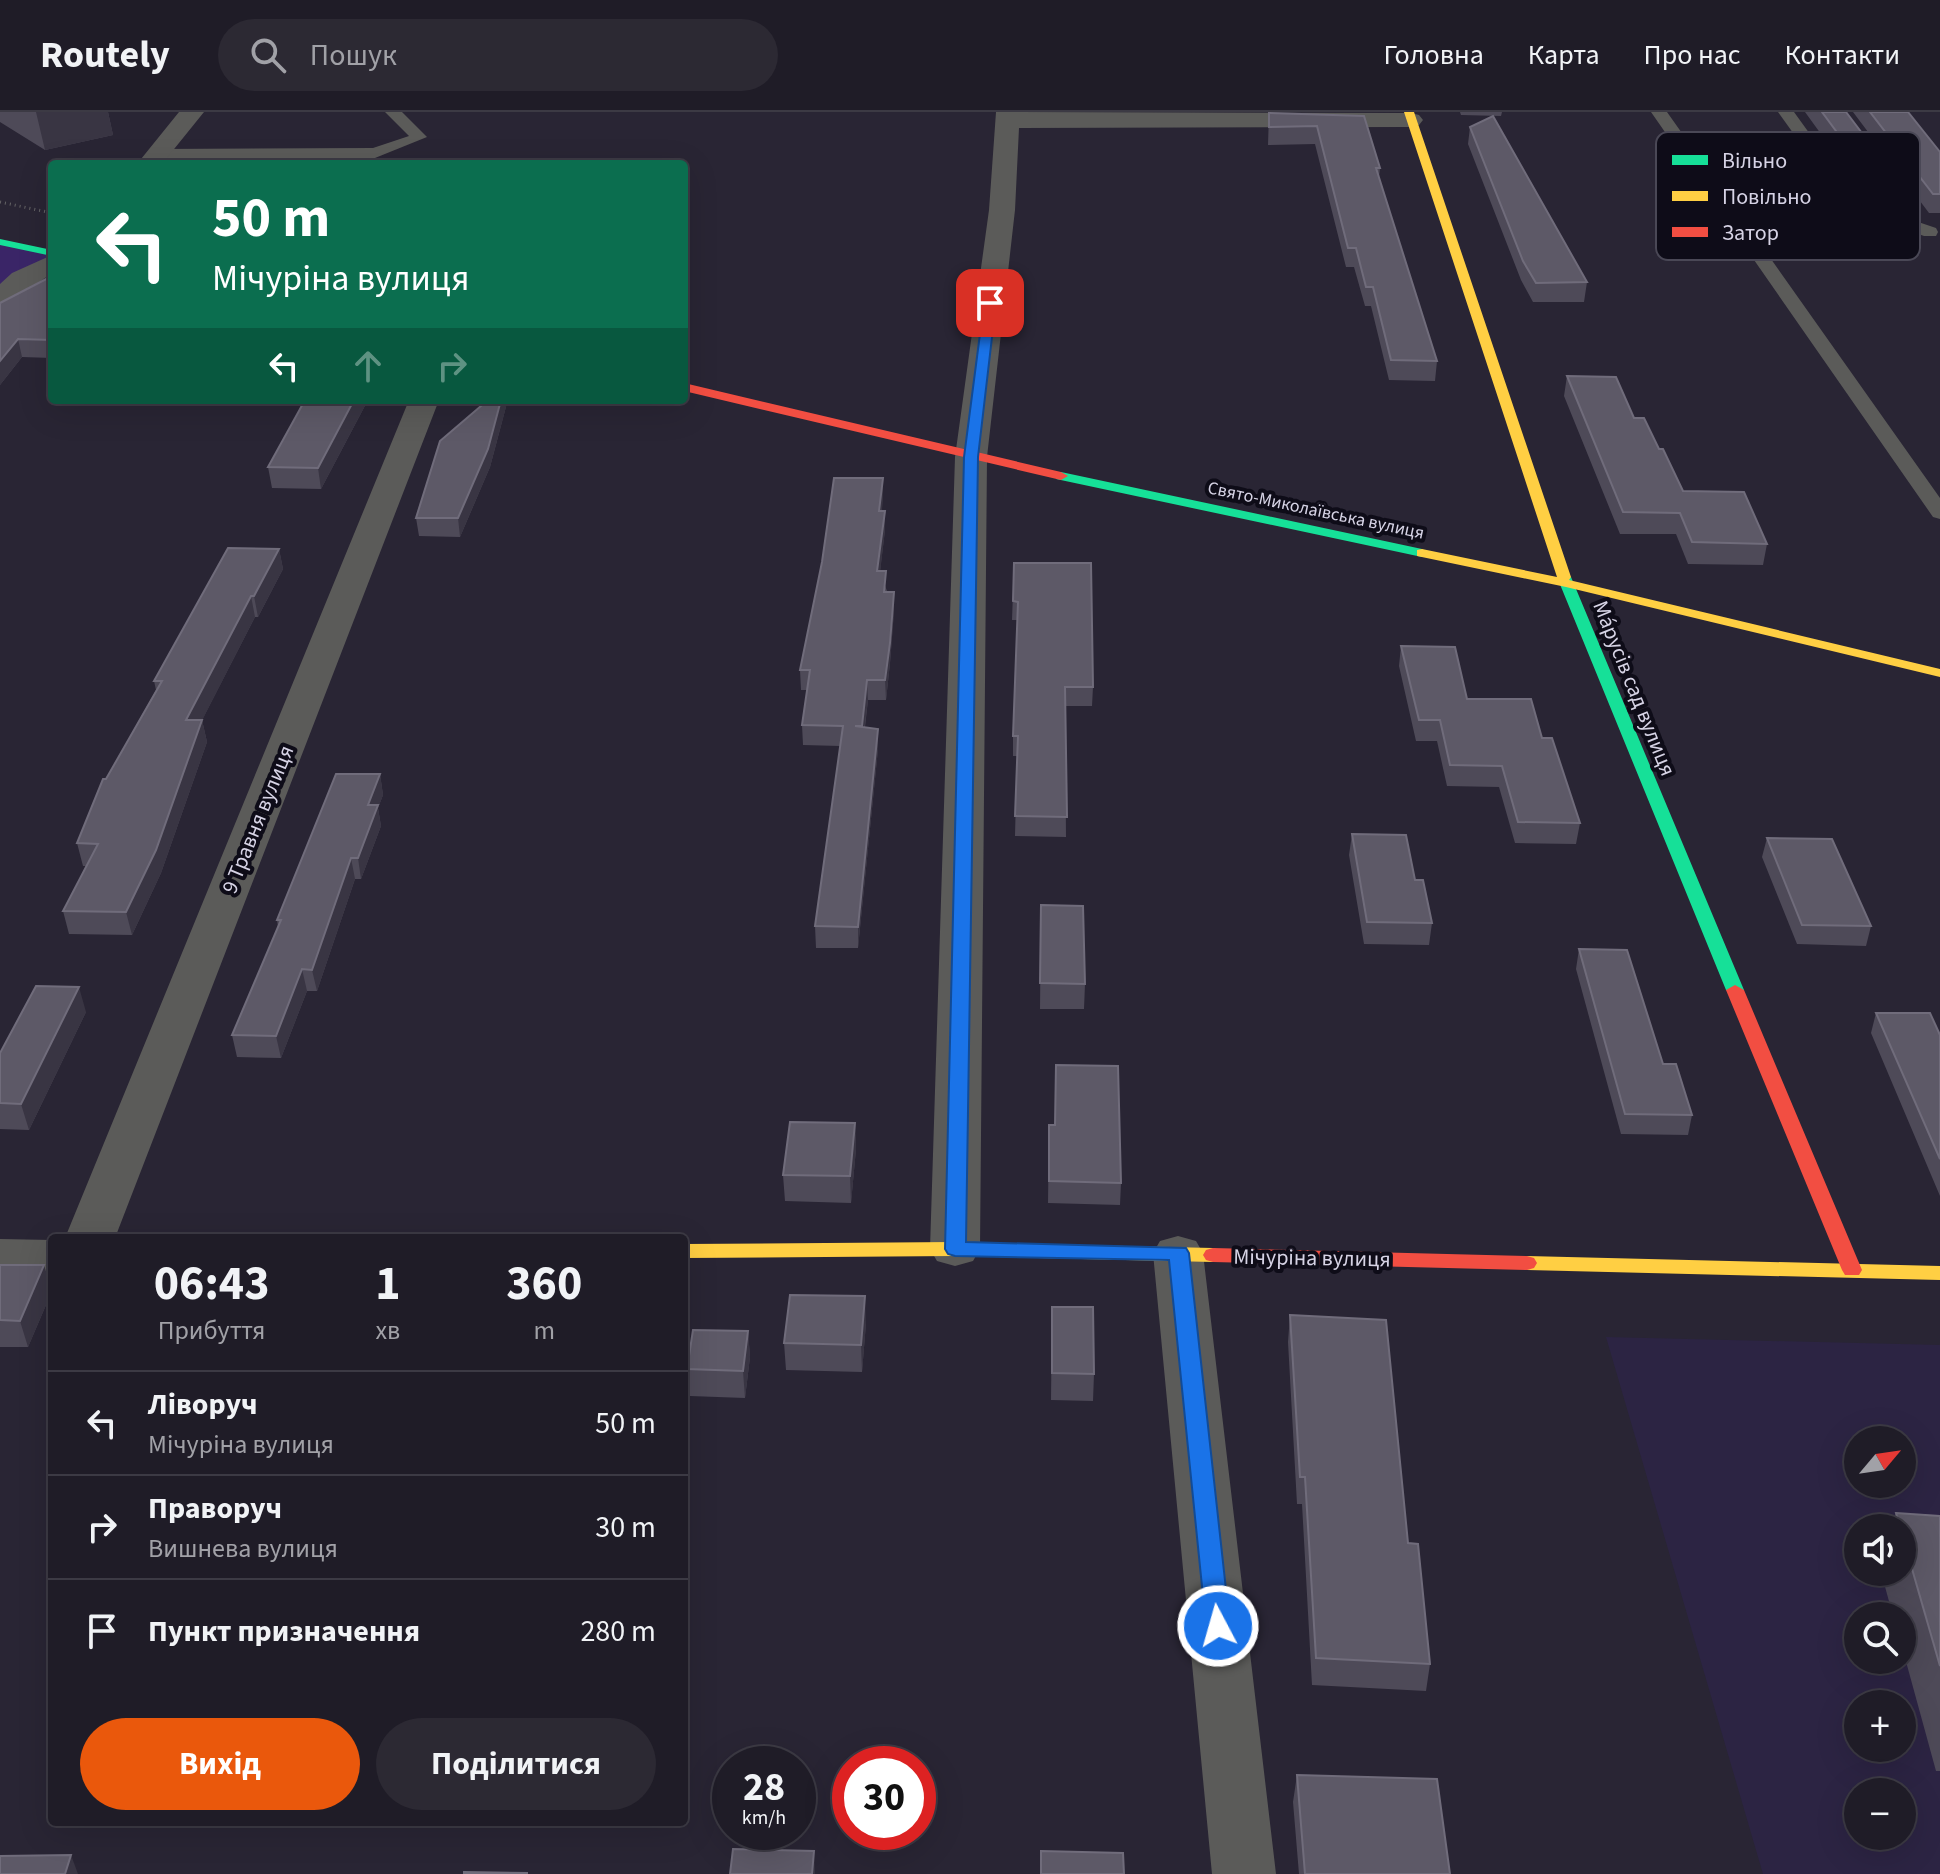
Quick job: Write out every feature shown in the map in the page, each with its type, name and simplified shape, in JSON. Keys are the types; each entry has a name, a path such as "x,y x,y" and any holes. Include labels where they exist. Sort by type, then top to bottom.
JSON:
{"street":[{"path":"154,159 192,112"},
{"path":"955,1249 971,457 1002,210 1008,116 1410,116"},
{"name":"Мáрусів сад вулиця","path":"1410,116 1566,583 1852,1270"},
{"path":"0,242 48,252"},
{"path":"0,299 22,279 48,265"},
{"name":"Свято-Миколаївська вулиця","path":"688,388 971,457 1566,583 1940,673"},
{"name":"9 Травня вулиця","path":"92,1234 422,404"},
{"name":"Мічуріна вулиця","path":"688,1251 955,1249 1940,1273"},
{"path":"1178,1253 1244,1874"},
{"path":"0,1256 48,1257"}],"lane":[{"path":"154,159 375,153 419,137 393,112"},
{"path":"1659,112 1673,132"},
{"path":"1786,112 1800,132"},
{"path":"1920,219 1935,239"},
{"path":"1763,260 1940,513"}],"path":[{"path":"0,202 48,212"}],"shaded area":[{"path":"0,242 48,252 48,257 0,299"},
{"path":"1606,1337 1940,1345 1940,1874 1763,1874"}],"building":[{"path":"1822,112 1846,112 1861,132 1837,132"},
{"path":"1870,112 1908,112 1940,152 1940,194 1933,194 1920,177 1920,132 1885,132"},
{"path":"1269,113 1364,116 1380,168 1376,168 1437,361 1391,360 1373,287 1366,287 1356,248 1348,248 1317,126 1269,127"},
{"path":"1493,116 1587,282 1536,283 1523,261 1470,127"},
{"path":"48,278 48,340 18,339 0,361 0,303"},
{"path":"1567,376 1616,377 1634,418 1644,418 1683,491 1744,492 1767,544 1692,542 1680,513 1623,512"},
{"path":"303,404 352,404 318,468 268,467"},
{"path":"483,404 500,404 488,449 458,518 416,518 440,441"},
{"path":"834,478 883,478 879,511 885,511 877,571 886,571 884,592 894,592 885,680 867,680 862,726 855,726 878,729 858,927 815,926 843,726 802,725 810,670 800,670 822,562"},
{"path":"228,548 279,549 186,720 202,720 156,850 126,912 63,911 98,844 77,843 103,779 106,779 162,681 154,681"},
{"path":"1014,563 1091,563 1093,687 1065,687 1067,817 1015,816 1018,736 1013,736 1018,602 1013,601"},
{"path":"1401,646 1455,647 1467,699 1531,699 1542,738 1552,738 1580,823 1518,822 1502,766 1450,765 1440,720 1419,720"},
{"path":"336,774 380,774 368,805 378,805 358,858 351,858 312,970 302,969 276,1036 232,1035 281,920 277,920"},
{"path":"1352,834 1406,835 1415,880 1423,880 1432,923 1367,922"},
{"path":"1767,838 1832,839 1871,926 1802,925"},
{"path":"1041,905 1083,906 1085,984 1040,983"},
{"path":"1579,949 1627,950 1663,1064 1676,1064 1692,1115 1625,1114"},
{"path":"36,986 79,987 21,1104 0,1103 0,1053"},
{"path":"1876,1013 1930,1013 1940,1035 1940,1159"},
{"path":"1056,1065 1118,1066 1121,1183 1049,1181 1049,1125 1055,1125"},
{"path":"790,1122 855,1123 850,1176 783,1175"},
{"path":"0,1265 44,1265 20,1321 0,1320"},
{"path":"790,1295 865,1296 861,1345 784,1343"},
{"path":"1052,1307 1093,1307 1094,1374 1052,1373"},
{"path":"1290,1315 1386,1320 1408,1543 1418,1544 1430,1664 1316,1658 1305,1477 1300,1477"},
{"path":"693,1330 748,1331 743,1371 688,1369"},
{"path":"1916,1514 1940,1516 1940,1666 1916,1583"},
{"path":"1297,1775 1437,1779 1450,1874 1305,1874"},
{"path":"733,1850 814,1851 812,1874 730,1874"},
{"path":"1041,1851 1123,1853 1124,1874 1041,1874"},
{"path":"71,1855 65,1874 0,1874 0,1856"},
{"path":"464,1872 528,1873 464,1874"}],"traffic: fast":[{"path":"0,242 48,252"},
{"path":"1061,476 1422,553"},
{"path":"1564,577 1735,990"}],"traffic: slow":[{"path":"1409,112 1564,577"},
{"path":"1422,553 1566,583 1940,673"},
{"path":"688,1251 955,1249 1213,1255"},
{"path":"1527,1263 1940,1273"}],"traffic: jam":[{"path":"688,388 1061,476"},
{"path":"1735,990 1852,1270"},
{"path":"1213,1255 1527,1263"}],"route":[{"path":"990,303 971,457 955,1249 1178,1253 1218,1626"}]}
